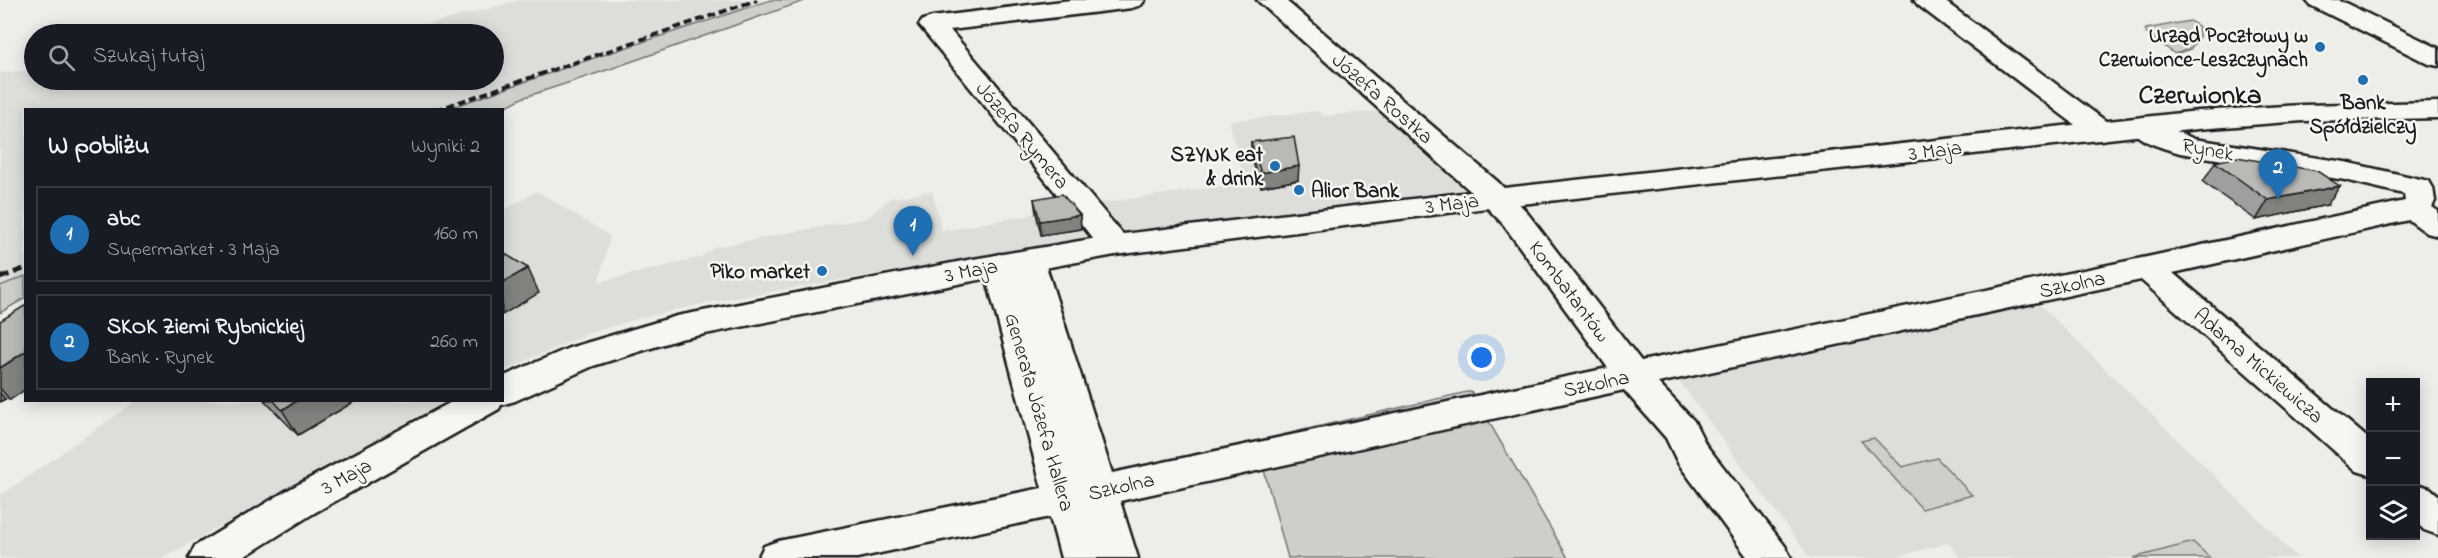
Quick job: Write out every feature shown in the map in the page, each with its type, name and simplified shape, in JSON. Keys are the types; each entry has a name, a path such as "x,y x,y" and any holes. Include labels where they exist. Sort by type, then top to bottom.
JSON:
{"street":[{"name":"Józefa Rymera","path":"1115,245 932,25 1132,0"},
{"name":"Józefa Rostka","path":"1270,0 1495,198"},
{"path":"1927,0 2101,131"},
{"path":"2319,0 2438,58"},
{"name":"3 Maja","path":"504,391 581,357 677,328 1115,245 1495,198 2101,131 2268,114 2432,108"},
{"name":"Rynek","path":"2143,127 2168,140 2190,147 2345,171 2427,202"},
{"name":"Kombatantów","path":"1495,198 1514,217 1660,410 1681,431 1691,453 1771,558"},
{"name":"Szkolna","path":"778,558 2147,268 2427,202"},
{"name":"Generała Józefa Hallera","path":"1014,263 1082,495 1119,558"},
{"name":"Adama Mickiewicza","path":"2147,268 2366,458"},
{"name":"3 Maja","path":"215,553 328,486 482,402"},
{"name":"Generała Józefa Hallera","path":"1081,558 1082,495"},
{"path":"2420,504 2438,519"}],"shaded area":[{"path":"520,0 771,0 504,89 504,24 428,24"},
{"path":"771,0 807,0 522,98 503,108 450,108"},
{"path":"2190,21 2199,27 2199,38 2190,49 2175,54 2146,33 2145,29"},
{"path":"24,71 24,90 502,90 450,108 24,108 24,276 0,285 0,73"},
{"path":"1318,111 1324,116 1380,111 1467,189 1088,238 711,302 637,319 587,334 504,371 504,210 537,191 610,236 599,282 699,258 715,247 867,218 891,198 932,191 942,231 1030,215 1035,212 1245,183 1229,121"},
{"path":"24,276 24,299 0,313 0,286"},
{"path":"2038,303 2298,558 1961,558 1948,543 1891,558 1810,558 1679,381"},
{"path":"1471,391 1568,558 1288,558 1256,441"},
{"path":"135,402 443,402 163,558 0,558 0,496"},
{"path":"1874,438 1902,467 1937,458 1972,495 1922,509 1861,441"},
{"path":"2193,542 2210,558 2133,558"}],"building":[{"path":"1294,137 1299,166 1261,173 1251,142"},
{"path":"2237,157 2317,171 2340,186 2268,200 2215,162"},
{"path":"1062,194 1080,215 1040,221 1034,199"},
{"path":"504,253 528,268 504,282"},
{"path":"24,306 24,352 0,368 0,321"},
{"path":"275,402 295,402 282,410"}],"railway":[{"path":"504,87 757,0"},
{"path":"442,108 494,90"},
{"path":"0,278 24,269"}],"place":[{"name":"Urząd Pocztowy w Czerwionce-Leszczynach","path":"2320,47"},
{"name":"Bank Spółdzielczy","path":"2363,80"},
{"name":"SZYNK eat & drink","path":"1275,166"},
{"name":"Alior Bank","path":"1299,190"},
{"name":"SKOK Ziemi Rybnickiej","path":"2278,199"},
{"name":"abc","path":"913,256"},
{"name":"Piko market","path":"822,271"}],"district":[{"name":"Czerwionka","path":"2200,94"}]}
